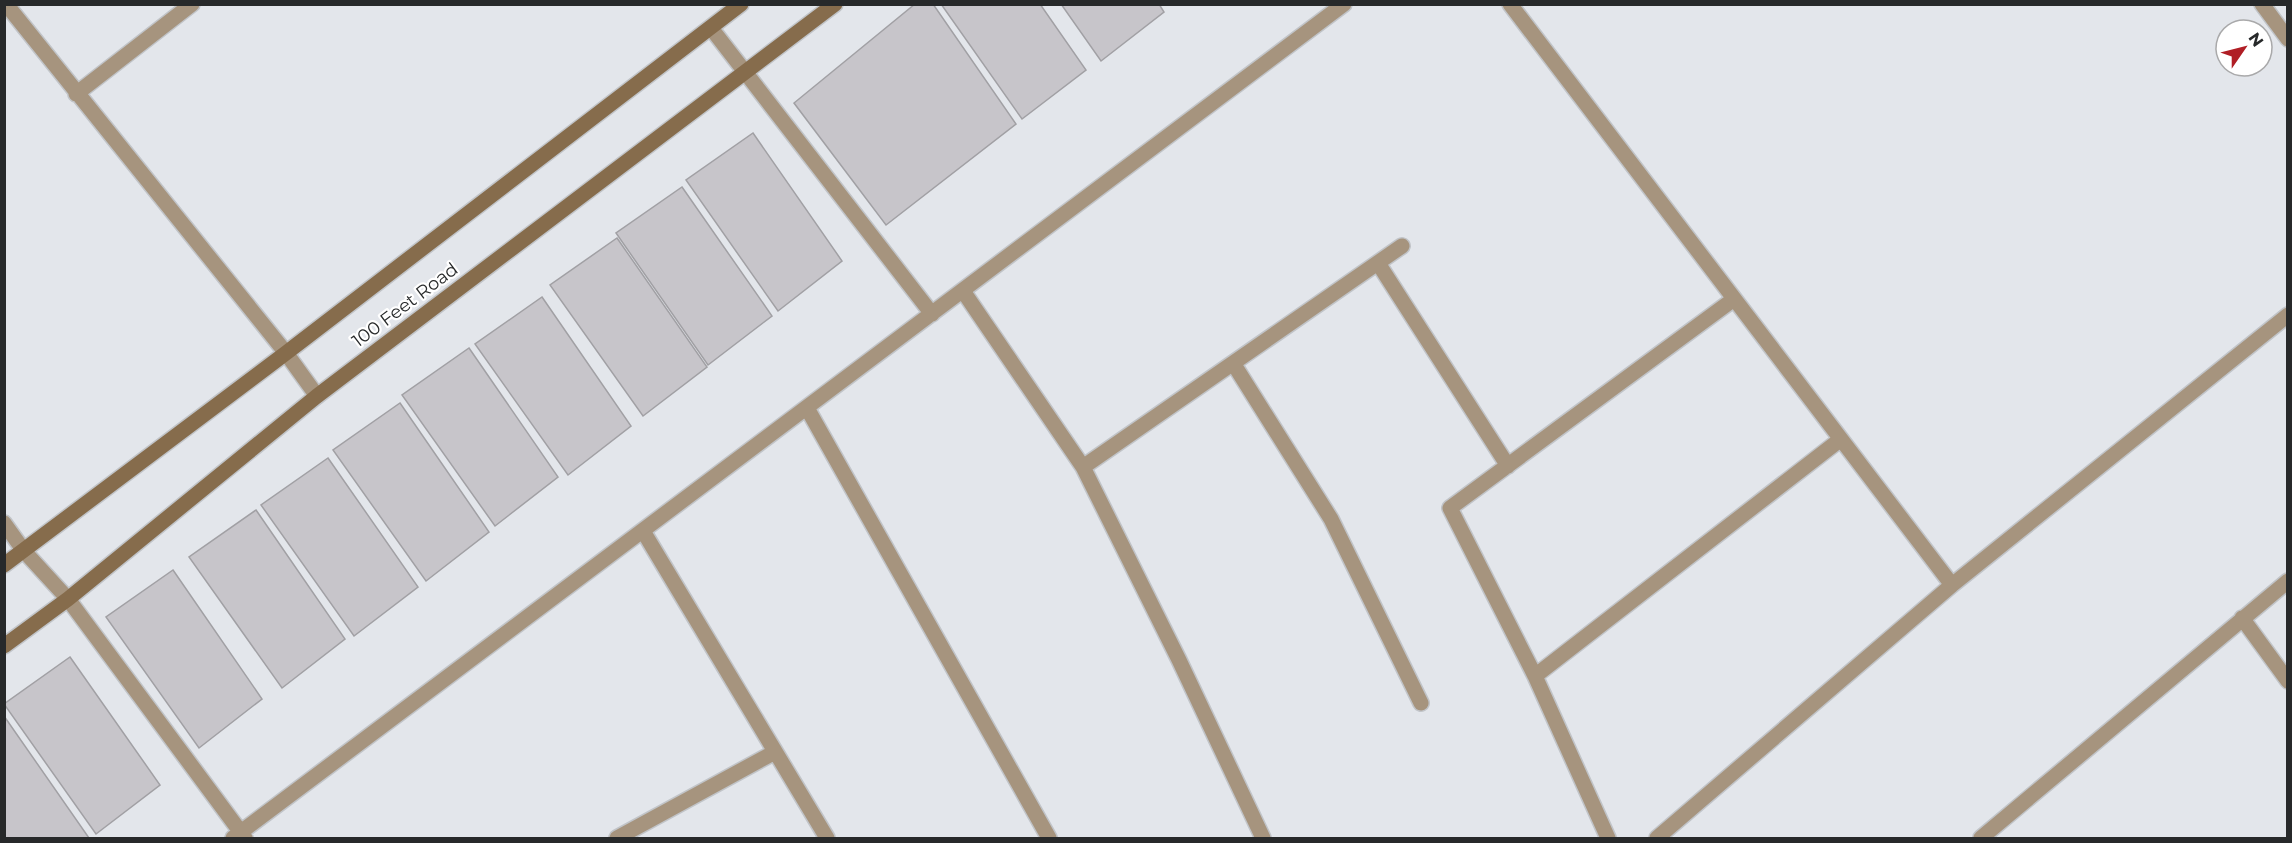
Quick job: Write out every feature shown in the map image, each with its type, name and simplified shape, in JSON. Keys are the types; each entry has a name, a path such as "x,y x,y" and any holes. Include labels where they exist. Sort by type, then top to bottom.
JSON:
{"main road":[{"name":"100 Feet Road","path":"4,565 286,353 741,4"},
{"name":"100 Feet Road","path":"4,646 68,599 317,396 835,4"}],"street":[{"path":"6,4 286,353 317,396"},
{"path":"76,94 192,4"},
{"path":"4,523 24,551 68,599 240,837 1344,4"},
{"path":"1510,4 1952,585"},
{"path":"2262,4 2288,39"},
{"path":"711,28 932,314"},
{"path":"1083,467 1402,246"},
{"path":"1378,262 1508,466"},
{"path":"963,291 1083,467 1179,660 1263,838"},
{"path":"1608,838 1535,676 1450,508 1734,299"},
{"path":"1657,838 1952,585 2288,315"},
{"path":"1233,363 1331,519 1421,703"},
{"path":"807,408 1049,838"},
{"path":"1535,676 1841,439"},
{"path":"643,531 826,838"},
{"path":"1982,838 2288,581"},
{"path":"2242,618 2288,681"},
{"path":"617,838 775,752"}],"building":[{"path":"915,4 933,4 1016,124 886,225 794,103"},
{"path":"941,4 1040,4 1086,70 1022,119"},
{"path":"1061,4 1159,4 1164,12 1101,61"},
{"path":"753,133 842,261 778,311 686,180"},
{"path":"682,187 772,316 708,365 616,233"},
{"path":"617,238 707,367 643,416 550,285"},
{"path":"542,297 631,426 568,475 475,344"},
{"path":"469,348 558,477 495,526 402,395"},
{"path":"400,403 489,532 426,581 333,450"},
{"path":"328,458 418,587 354,636 261,505"},
{"path":"256,510 345,639 282,688 189,557"},
{"path":"173,570 262,699 199,748 106,617"},
{"path":"70,657 160,785 96,834 4,704"},
{"path":"4,716 89,838 4,838"}]}
